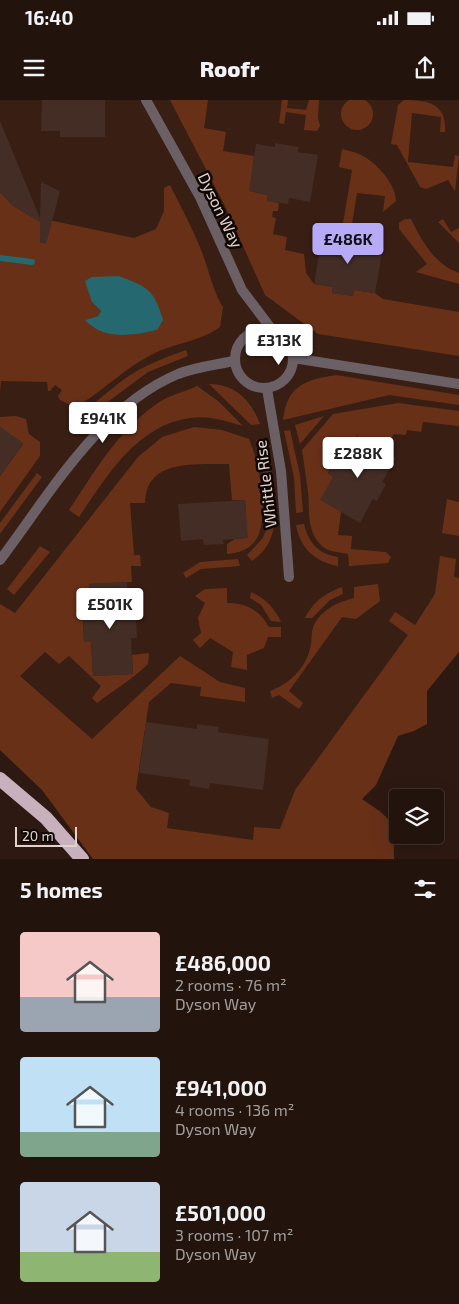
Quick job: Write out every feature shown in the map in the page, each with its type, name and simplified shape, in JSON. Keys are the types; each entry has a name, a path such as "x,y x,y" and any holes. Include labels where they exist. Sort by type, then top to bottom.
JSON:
{"highway":[{"path":"0,779 46,818 82,859"}],"street":[{"name":"Dyson Way","path":"146,100 200,197 242,290 274,331"},
{"path":"266,330 274,331 288,342 294,358 289,375 275,386 257,388 241,378 234,361 237,345 248,334 266,330"},
{"path":"294,358 459,384"},
{"path":"0,560 89,442 123,407 178,374 234,361"},
{"name":"Whittle Rise","path":"266,388 281,470 289,577"}],"shaded area":[{"path":"357,98 363,99 368,103 372,108 372,120 368,125 363,129 357,130 351,129 346,125 342,120 341,114 342,108 346,103 351,99"},
{"path":"0,100 459,100 459,652 284,859 172,859 0,712"},
{"path":"170,100 208,100 204,128 226,132 223,151 254,156 250,191 268,195 267,201 279,203 278,211 273,211 272,217 276,218 273,234 287,237 285,250 304,254 306,273 314,284 333,287 332,293 353,296 354,290 375,293 383,299 459,312 459,356 318,334 265,295 225,206"},
{"path":"282,100 288,100 287,108 306,110 309,100 319,100 318,118 320,126 317,131 304,130 306,115 286,112 284,124 279,123"},
{"path":"404,100 421,101 435,106 443,115 445,123 445,132 440,132 441,117 412,113 408,162 453,167 455,155 459,156 455,191 448,180 426,189 420,187 397,145 391,144 398,105"},
{"path":"342,149 367,158 379,168 389,181 395,194 396,201 383,212 385,196 357,193 351,230 364,233 364,239 341,235 352,170 339,167"},
{"path":"170,185 202,252 214,288 223,307 220,327 205,336 155,353 144,359 75,407 60,400 58,396 62,390 55,385 48,391 47,382 1,381 0,393 0,192 12,205 30,216 134,238 156,229 164,211 164,188","holes":["92,302 157,330 128,335 85,320 98,316 101,311"]},
{"path":"405,219 411,219 424,243 442,264 459,273 459,284 416,272 427,264 399,229 399,223"},
{"path":"443,219 451,232 459,228 459,243 438,222"},
{"path":"186,350 188,356 148,372 89,416 78,418 78,412 96,402 130,375 153,363"},
{"path":"336,375 459,395 459,405 389,395 283,420 288,399 293,392 306,382"},
{"path":"209,384 227,387 241,395 252,408 260,424 251,425"},
{"path":"197,386 218,401 243,426 217,419 197,417 171,423 154,431 125,455 100,486 79,517 69,510 108,452 131,426 162,400"},
{"path":"398,403 459,411 459,426 423,422 421,432 407,430 406,435 394,434 381,450 357,436 344,456 339,454 328,473 333,477 341,512 338,535 352,536 351,549 386,552 391,557 388,563 349,566 348,554 326,549 312,532 302,450 333,414"},
{"path":"16,416 26,419 29,434 40,442 40,456 0,512 0,476 23,444 0,427 0,417"},
{"path":"324,416 300,444 295,425"},
{"path":"194,427 222,430 249,439 256,461 261,488 262,516 261,528 257,538 244,550 227,554 227,544 235,539 247,538 245,500 232,500 229,464 188,465 163,471 154,478 148,488 145,503 130,503 134,555 140,555 141,566 131,566 132,582 89,584 91,618 83,619 84,642 91,642 93,676 133,674 132,655 149,653 148,664 130,680 97,703 92,698 101,686 69,656 59,664 45,652 20,676 92,739 180,656 220,682 245,688 245,702 200,696 201,687 171,683 149,702 136,789 151,807 169,813 167,828 253,840 254,827 280,829 295,790 408,635 389,621 395,612 415,625 435,594 440,556 456,559 454,577 459,578 459,652 427,691 427,724 398,736 376,785 362,799 389,821 389,844 393,844 394,859 93,859 42,790 0,750 0,604 15,613 138,457 162,437"},
{"path":"290,430 300,475 303,512 296,513 294,477 284,431"},
{"path":"262,438 269,460 275,514 268,513 266,488 256,440"},
{"path":"37,473 42,477 0,534 0,523"},
{"path":"447,499 459,502 459,536 442,533"},
{"path":"268,524 274,526 269,542 264,550 252,561 247,555 263,538"},
{"path":"304,524 309,537 320,551 338,557 338,566 322,561 305,547 296,525"},
{"path":"40,546 50,552 14,595 7,589"},
{"path":"238,559 240,566 201,569 186,578 183,573 200,562"},
{"path":"378,584 380,601 356,619 342,617 289,691 303,703 299,709 279,695 272,698 270,691 291,679 302,667 309,652 313,627 321,615 336,604 354,598 354,587"},
{"path":"342,587 343,594 330,600 312,618 305,618 320,599"},
{"path":"227,588 227,603 246,606 257,612 269,627 281,627 281,637 268,637 264,648 247,655 247,670 231,667 233,652 210,638 200,648 193,640 201,633 198,618 205,603 195,596 205,589"},
{"path":"251,592 269,604 281,622 271,621 261,605 250,598"}],"water":[{"path":"119,276 136,283 153,295 163,320 157,330 128,335 109,334 100,331 85,320 98,316 101,311 92,302 85,281 92,277"}],"building":[{"path":"42,100 105,100 105,137 60,137 60,131 41,131"},
{"path":"0,121 40,218 41,182 60,191 46,244 40,243 40,222 12,205 0,192"},
{"path":"275,143 299,147 298,152 318,155 310,202 289,198 288,204 267,201 268,195 249,191 256,144 275,147"},
{"path":"341,235 364,239 363,244 383,247 375,293 354,290 353,296 332,293 333,287 314,284 322,237 341,240"},
{"path":"0,427 23,443 0,476"},
{"path":"357,436 396,458 382,482 386,484 377,501 373,499 360,523 320,500 333,477 328,474 340,454 344,456"},
{"path":"245,500 248,538 223,540 224,544 204,545 203,539 181,541 178,504"},
{"path":"127,582 129,617 136,617 137,638 131,638 133,674 93,676 91,642 84,642 83,618 91,618 89,584"},
{"path":"146,722 197,729 197,724 219,727 218,732 269,739 263,790 210,783 209,789 189,786 190,780 139,773"}],"waterway":[{"path":"0,258 32,262"}]}
